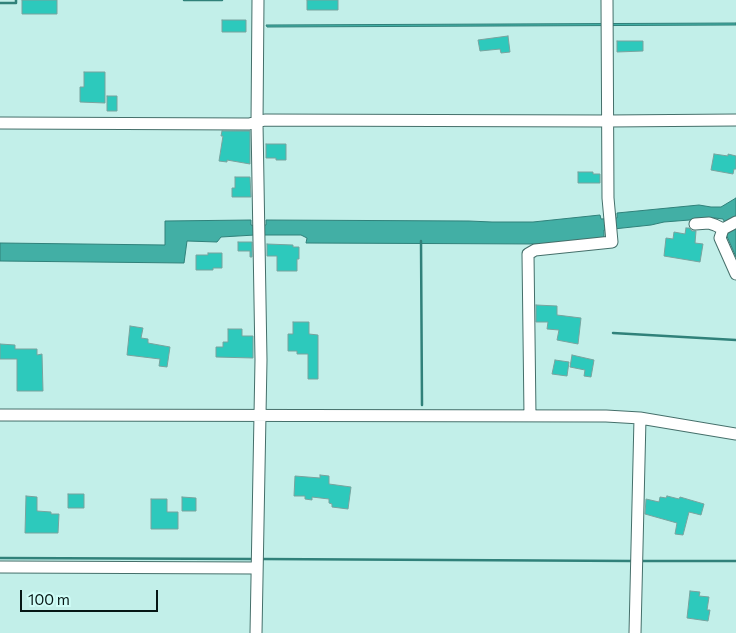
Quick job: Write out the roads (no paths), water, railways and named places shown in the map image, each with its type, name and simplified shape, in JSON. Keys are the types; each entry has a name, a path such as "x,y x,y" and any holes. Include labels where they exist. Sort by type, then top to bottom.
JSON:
{"street":[{"path":"256,633 261,360 257,123 258,0"},
{"path":"530,416 528,254 535,250 612,242 608,198 607,0"},
{"path":"0,123 240,124 257,123 265,120 736,120"},
{"path":"736,222 724,228 720,238 736,274"},
{"path":"695,224 708,223 724,228"},
{"path":"0,415 606,416 640,418 736,434"},
{"path":"636,633 640,418"},
{"path":"0,567 256,562"}],"water":[{"path":"736,23 736,25 267,27 266,25"},
{"path":"736,198 736,257 726,234 730,232 723,219 715,218 664,222 604,230 604,238 540,244 306,243 307,238 301,235 255,235 221,237 217,242 187,241 184,263 0,261 0,243 165,245 165,221 251,220 251,225 255,226 266,225 266,220 533,222 600,215 601,219 617,218 617,213 699,205 721,207"}],"waterway":[{"path":"0,3 16,3 16,0"},
{"path":"184,0 222,0"},
{"path":"421,241 422,405"},
{"path":"613,333 736,340"},
{"path":"0,558 253,559"},
{"path":"261,559 633,561"},
{"path":"639,561 736,561"}]}
